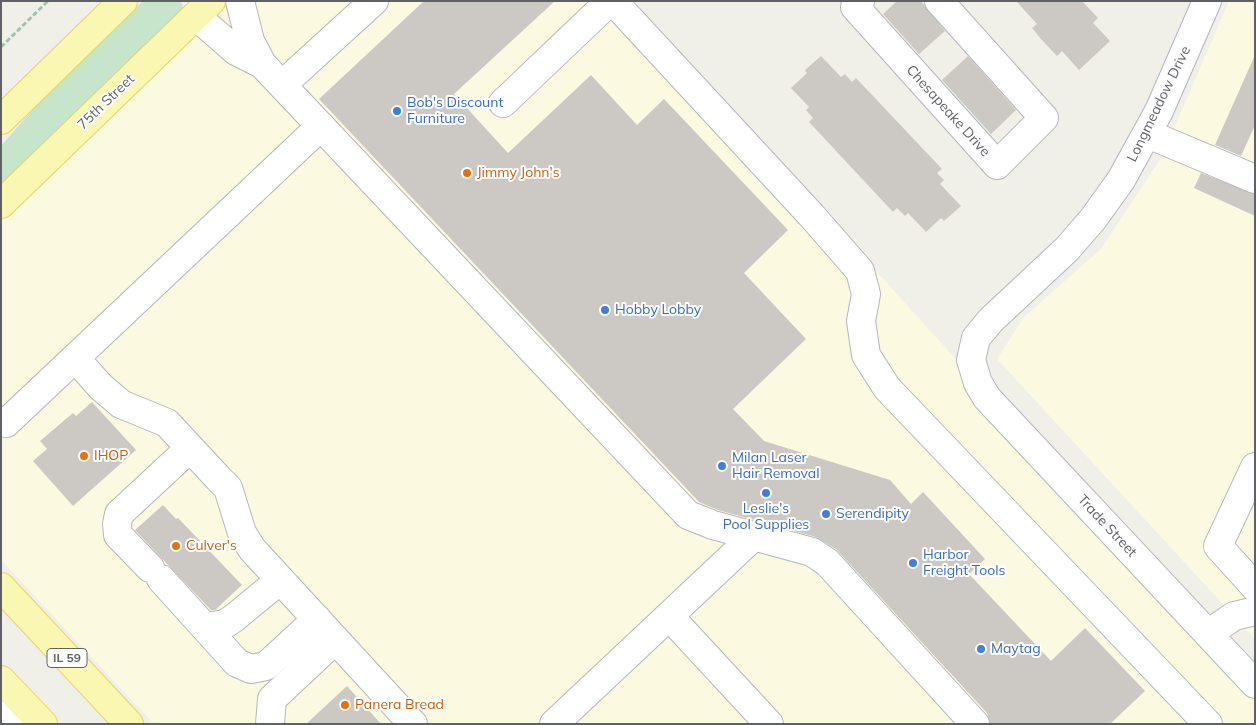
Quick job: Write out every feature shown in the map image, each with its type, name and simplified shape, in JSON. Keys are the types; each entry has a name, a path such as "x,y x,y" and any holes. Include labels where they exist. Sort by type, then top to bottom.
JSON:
{"main road":[{"path":"1,120 123,1"},
{"name":"75th Street","path":"1,204 199,6"},
{"name":"IL 59","path":"1,587 129,724"},
{"path":"1,680 39,720"}],"street":[{"path":"240,1 250,41 262,64 688,515 713,525 812,552 827,562 975,724"},
{"path":"282,85 374,1"},
{"path":"503,103 611,1 805,209 860,271 866,294 860,321 866,355 887,388 1208,724"},
{"name":"Chesapeake Drive","path":"860,1 855,7 997,165 1044,118 939,1"},
{"name":"Longmeadow Drive","path":"970,360 976,338 991,320 1067,249 1093,219 1121,180 1148,134 1207,1"},
{"path":"199,6 236,51 262,64"},
{"path":"6,423 321,126"},
{"path":"1148,134 1253,174"},
{"path":"76,359 101,387 121,404 167,423 228,488 242,533 252,549 413,724"},
{"name":"Trade Street","path":"970,360 978,383 988,398 1255,684"},
{"path":"190,448 119,514 118,534 238,663 252,669 266,666 317,619"},
{"path":"1255,467 1218,546 1255,587"},
{"path":"554,724 754,536"},
{"path":"206,627 224,624 234,618 280,580"},
{"path":"1208,634 1234,616 1255,611"},
{"path":"669,616 769,724"},
{"path":"270,724 272,699 335,640"},
{"path":"1,716 39,720"}],"path":[{"path":"1,46 48,1"}],"shaded area":[{"path":"231,1 632,1 1255,690 1255,724 154,724 1,560 1,222"},
{"path":"1229,1 1255,1 1255,639 997,359 1024,317 1102,248 1162,156"}],"green space":[{"path":"143,1 181,1 184,10 1,187 1,146 51,89"}],"building":[{"path":"424,1 555,1 454,94 508,153 591,75 637,125 664,99 788,230 744,273 806,339 733,409 764,441 890,480 911,504 923,492 985,559 969,574 1051,661 1085,628 1145,691 1110,724 990,724 987,713 836,549 816,537 718,510 699,502 319,99"},
{"path":"897,1 921,1 945,31 919,54 883,14"},
{"path":"1016,1 1082,1 1098,18 1093,23 1110,41 1079,70 1062,51 1057,56 1041,39 1032,28 1037,24"},
{"path":"1255,55 1255,125 1241,156 1215,145"},
{"path":"821,56 841,77 845,74 852,82 856,78 942,169 937,173 944,180 940,184 961,206 944,221 941,218 926,232 908,213 905,216 897,208 893,212 809,122 813,118 806,110 809,107 791,88 807,73 805,70"},
{"path":"968,56 1016,110 991,134 942,80"},
{"path":"1201,173 1255,194 1255,216 1194,188"},
{"name":"IHOP","path":"92,402 136,450 73,506 33,461 47,449 40,441 73,413 76,416"},
{"name":"Culver's","path":"163,505 176,519 178,518 242,585 215,610 211,610 135,530"},
{"name":"Panera Bread","path":"347,686 381,724 306,724"}],"place":[{"name":"Bob's Discount Furniture","path":"397,111"},
{"name":"Jimmy John's","path":"467,173"},
{"name":"Hobby Lobby","path":"605,310"},
{"name":"IHOP","path":"84,456"},
{"name":"Milan Laser Hair Removal","path":"722,466"},
{"name":"Leslie's Pool Supplies","path":"766,493"},
{"name":"Serendipity","path":"826,514"},
{"name":"Culver's","path":"176,546"},
{"name":"Harbor Freight Tools","path":"913,563"},
{"name":"Maytag","path":"981,649"},
{"name":"Panera Bread","path":"345,705"}]}
